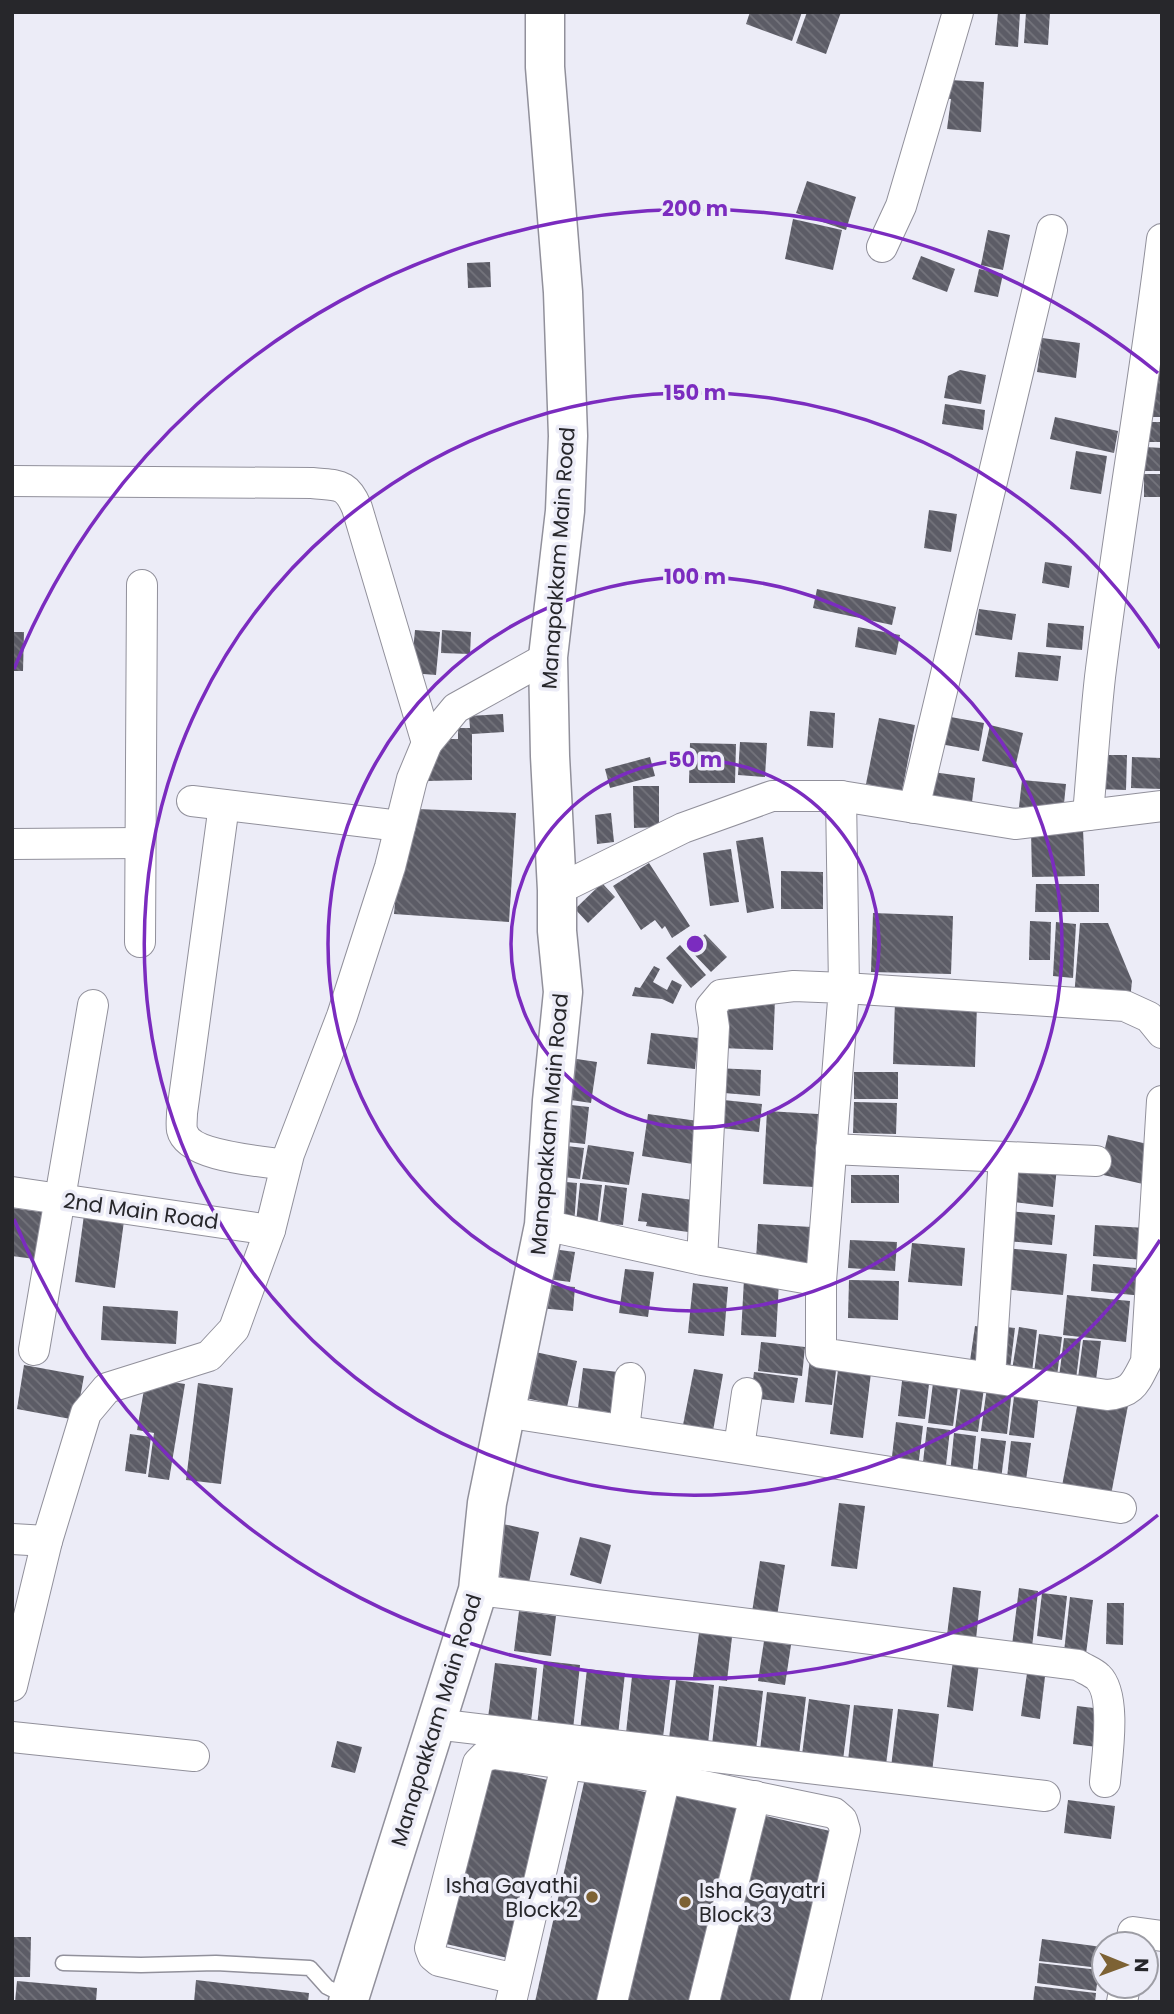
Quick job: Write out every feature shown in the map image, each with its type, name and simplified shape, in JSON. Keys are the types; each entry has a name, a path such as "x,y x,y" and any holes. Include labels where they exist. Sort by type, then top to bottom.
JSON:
{"main road":[{"name":"Manapakkam Main Road","path":"348,2000 478,1590 486,1503 544,1225 552,1101 563,992 557,931 548,657 565,510 568,436 563,292 545,66 545,12"}],"street":[{"path":"882,247 901,206 958,12"},
{"path":"914,808 1052,230"},
{"path":"1088,815 1100,679 1121,526 1155,352 1162,239"},
{"path":"12,481 312,483 340,486 350,492 427,743"},
{"path":"140,942 142,585"},
{"path":"12,1686 47,1541 86,1413 107,1388 209,1356 234,1329 270,1230 286,1165 342,1016 390,867 412,779 427,743 456,708 548,657"},
{"path":"557,890 683,828 772,796 841,796 1015,824 1162,806"},
{"path":"841,796 844,988 821,1281 821,1353 1107,1395 1124,1393 1135,1384 1146,1362 1162,1101"},
{"path":"192,801 400,826"},
{"path":"224,805 182,1131 191,1143 206,1152 286,1165"},
{"path":"12,844 139,843"},
{"path":"702,1260 714,1027 711,1007 721,995 794,986 1125,1006 1149,1017 1162,1033"},
{"path":"34,1350 93,1005"},
{"path":"831,1149 1096,1161"},
{"path":"990,1377 1004,1157"},
{"name":"2nd Main Road","path":"12,1192 270,1230"},
{"path":"544,1225 702,1260 821,1281"},
{"path":"624,1430 630,1378"},
{"path":"739,1447 747,1394"},
{"path":"505,1412 1121,1508"},
{"path":"12,1539 47,1541"},
{"path":"478,1590 1079,1665 1100,1678 1111,1717 1105,1782"},
{"path":"435,1724 1045,1796"},
{"path":"12,1737 194,1756"},
{"path":"566,1765 514,1990 439,1961 433,1956 430,1948 478,1763 485,1756 494,1754 666,1778 834,1813 842,1820 845,1830 805,2002"},
{"path":"612,2002 666,1778"},
{"path":"704,2002 755,1796"}],"lane":[{"path":"63,1963 216,1963 310,1968 327,1987 348,2000"}],"building":[{"path":"750,12 802,12 792,41 746,24"},
{"path":"807,12 841,12 826,54 796,43"},
{"path":"998,12 1020,12 1018,47 995,45"},
{"path":"1026,12 1050,12 1048,45 1024,43"},
{"path":"950,80 984,82 981,132 947,129 951,99"},
{"path":"807,181 856,197 846,230 796,213"},
{"path":"793,219 842,230 833,270 785,259"},
{"path":"988,230 1010,235 1003,270 981,265"},
{"path":"921,256 955,269 947,292 912,279"},
{"path":"490,262 491,287 468,288 467,263"},
{"path":"979,269 1003,274 998,297 974,292"},
{"path":"1042,338 1080,343 1076,378 1037,372"},
{"path":"1150,363 1162,363 1162,417 1148,417"},
{"path":"960,370 986,375 981,404 944,398 948,376"},
{"path":"945,404 985,410 983,430 942,424"},
{"path":"1055,417 1118,431 1114,453 1050,439"},
{"path":"1148,422 1162,422 1162,442 1148,442"},
{"path":"1146,447 1162,448 1162,471 1145,471"},
{"path":"1076,451 1107,456 1101,494 1070,489"},
{"path":"1144,474 1162,474 1162,497 1144,497"},
{"path":"929,510 957,514 951,552 924,548"},
{"path":"1045,562 1072,566 1069,588 1042,583"},
{"path":"817,589 896,607 892,625 813,608"},
{"path":"979,609 1016,614 1012,640 975,635"},
{"path":"1048,623 1084,626 1082,650 1046,647"},
{"path":"858,627 900,635 896,655 855,647"},
{"path":"415,630 440,632 436,675 411,673"},
{"path":"442,630 471,632 470,654 441,653"},
{"path":"12,632 24,632 23,671 12,671"},
{"path":"1018,652 1061,656 1058,681 1015,677"},
{"path":"810,711 835,713 833,748 807,746"},
{"path":"503,714 504,732 472,734 472,780 426,781 430,753 445,745 445,739 458,739 458,728 470,728 469,716"},
{"path":"945,716 984,723 979,751 940,744"},
{"path":"879,718 915,725 902,791 866,784"},
{"path":"990,725 1023,733 1015,768 982,761"},
{"path":"740,742 767,743 765,777 738,775"},
{"path":"690,743 736,744 735,783 689,783"},
{"path":"1096,755 1127,755 1126,790 1095,789"},
{"path":"650,757 655,776 610,788 605,769"},
{"path":"1132,757 1162,758 1162,789 1131,788"},
{"path":"933,772 975,778 971,810 928,804"},
{"path":"1022,780 1066,784 1063,813 1019,807"},
{"path":"633,786 659,786 659,827 634,828"},
{"path":"417,809 516,813 509,922 394,914 397,880"},
{"path":"611,813 614,842 597,844 595,815"},
{"path":"1083,829 1085,876 1032,877 1031,830"},
{"path":"763,837 774,908 747,913 736,841"},
{"path":"731,849 739,902 710,906 703,853"},
{"path":"649,863 690,926 672,938 665,926 662,929 655,920 641,930 613,886"},
{"path":"781,871 823,872 823,909 781,909"},
{"path":"602,883 615,897 588,923 575,909"},
{"path":"1036,884 1099,884 1099,912 1035,912"},
{"path":"873,913 953,916 951,974 871,972"},
{"path":"1030,921 1051,922 1050,960 1029,960"},
{"path":"1056,922 1076,924 1073,978 1053,976"},
{"path":"1080,923 1108,923 1132,981 1130,1000 1074,998"},
{"path":"705,934 727,957 711,972 689,949"},
{"path":"680,945 706,975 691,988 666,958"},
{"path":"654,966 660,969 653,982 667,990 672,980 682,985 673,1004 662,999 632,996 635,987 640,988"},
{"path":"723,998 775,1000 773,1050 721,1048"},
{"path":"895,1001 977,1004 975,1067 893,1064"},
{"path":"651,1033 698,1038 695,1069 647,1064"},
{"path":"570,1058 597,1062 591,1103 564,1099"},
{"path":"714,1068 761,1070 760,1096 712,1092"},
{"path":"854,1072 898,1072 898,1099 854,1099"},
{"path":"714,1099 762,1104 759,1132 711,1127"},
{"path":"854,1102 897,1103 896,1134 853,1133"},
{"path":"562,1104 589,1107 585,1144 558,1141"},
{"path":"767,1111 818,1114 814,1187 763,1184"},
{"path":"648,1114 705,1122 699,1165 642,1156"},
{"path":"1108,1135 1152,1145 1143,1184 1099,1174"},
{"path":"558,1145 584,1148 580,1179 554,1176"},
{"path":"588,1145 634,1152 629,1185 582,1179"},
{"path":"1010,1162 1057,1167 1053,1207 1006,1201"},
{"path":"851,1175 899,1175 899,1203 851,1203"},
{"path":"554,1181 577,1183 574,1225 551,1223"},
{"path":"580,1183 602,1185 597,1226 576,1223"},
{"path":"605,1185 627,1188 623,1225 600,1223"},
{"path":"642,1193 700,1201 695,1233 646,1226 647,1222 638,1221"},
{"path":"12,1208 48,1213 42,1260 12,1256"},
{"path":"1008,1211 1055,1215 1052,1245 1006,1241"},
{"path":"84,1215 124,1221 115,1288 75,1282"},
{"path":"758,1224 812,1227 809,1264 756,1260"},
{"path":"1095,1225 1146,1228 1144,1260 1093,1256"},
{"path":"850,1240 897,1242 895,1271 848,1268"},
{"path":"912,1243 965,1248 962,1286 908,1282"},
{"path":"545,1248 575,1252 570,1282 540,1278"},
{"path":"1006,1248 1067,1254 1063,1295 1002,1289"},
{"path":"1093,1264 1147,1269 1144,1296 1091,1291"},
{"path":"625,1269 654,1272 648,1317 619,1313"},
{"path":"744,1279 779,1282 776,1337 741,1335"},
{"path":"849,1280 899,1281 898,1320 848,1318"},
{"path":"693,1283 728,1287 724,1336 688,1333"},
{"path":"540,1284 575,1287 573,1311 538,1308"},
{"path":"1067,1295 1130,1301 1126,1342 1063,1335"},
{"path":"103,1306 178,1311 176,1344 101,1340"},
{"path":"975,1326 990,1328 985,1370 969,1368"},
{"path":"997,1326 1015,1328 1010,1369 993,1367"},
{"path":"1019,1327 1037,1330 1032,1372 1012,1370"},
{"path":"1039,1334 1062,1337 1057,1376 1034,1373"},
{"path":"1064,1338 1081,1339 1076,1379 1059,1377"},
{"path":"1083,1340 1101,1341 1096,1380 1078,1378"},
{"path":"761,1342 805,1347 802,1376 758,1371"},
{"path":"526,1350 577,1361 567,1407 516,1396"},
{"path":"810,1358 837,1362 832,1405 805,1402"},
{"path":"24,1365 84,1376 76,1420 17,1409"},
{"path":"583,1368 627,1373 622,1414 578,1408"},
{"path":"694,1369 723,1374 713,1431 683,1425"},
{"path":"838,1370 871,1373 863,1438 830,1434"},
{"path":"754,1372 798,1378 794,1403 751,1398"},
{"path":"146,1378 185,1384 169,1480 148,1477 154,1433 137,1430"},
{"path":"902,1381 929,1384 925,1419 898,1416"},
{"path":"198,1383 233,1388 221,1484 186,1480"},
{"path":"933,1383 958,1386 953,1426 928,1423"},
{"path":"961,1385 984,1388 978,1432 955,1429"},
{"path":"987,1387 1012,1390 1007,1434 981,1431"},
{"path":"1015,1389 1039,1392 1034,1438 1009,1435"},
{"path":"1080,1391 1129,1400 1111,1495 1062,1486"},
{"path":"896,1422 923,1426 918,1468 891,1465"},
{"path":"927,1427 950,1430 945,1474 922,1471"},
{"path":"954,1433 976,1436 972,1477 950,1474"},
{"path":"130,1434 151,1437 146,1474 125,1471"},
{"path":"981,1438 1006,1441 1001,1479 977,1476"},
{"path":"1011,1441 1031,1443 1026,1480 1007,1478"},
{"path":"839,1503 865,1506 857,1569 831,1566"},
{"path":"503,1524 539,1532 529,1583 493,1575"},
{"path":"580,1537 611,1545 601,1584 570,1575"},
{"path":"760,1561 785,1565 777,1616 752,1612"},
{"path":"953,1587 981,1591 976,1639 947,1635"},
{"path":"1019,1588 1038,1591 1032,1648 1012,1645"},
{"path":"1042,1593 1067,1596 1062,1640 1037,1636"},
{"path":"1070,1597 1093,1600 1086,1654 1064,1652"},
{"path":"1107,1603 1124,1603 1123,1645 1106,1644"},
{"path":"519,1611 556,1616 551,1656 514,1651"},
{"path":"699,1633 732,1637 727,1681 693,1677"},
{"path":"764,1641 791,1645 785,1685 758,1681"},
{"path":"953,1660 979,1663 973,1711 947,1707"},
{"path":"544,1661 580,1665 573,1729 537,1726"},
{"path":"495,1663 537,1668 530,1731 487,1726"},
{"path":"1028,1666 1046,1668 1040,1719 1021,1716"},
{"path":"587,1669 625,1673 618,1735 580,1731"},
{"path":"632,1676 670,1680 663,1737 626,1733"},
{"path":"676,1680 714,1685 708,1744 669,1739"},
{"path":"719,1686 763,1691 756,1750 712,1744"},
{"path":"767,1692 806,1697 799,1755 760,1750"},
{"path":"809,1699 850,1705 843,1760 802,1755"},
{"path":"854,1705 893,1709 886,1765 848,1761"},
{"path":"1077,1706 1102,1709 1097,1747 1073,1744"},
{"path":"898,1709 939,1714 932,1772 891,1767"},
{"path":"337,1741 362,1747 355,1773 331,1767"},
{"path":"487,1766 552,1781 512,1959 446,1944"},
{"name":"Isha Gayathi Block 2","path":"585,1778 649,1793 602,2002 535,2002"},
{"name":"Isha Gayatri Block 3","path":"675,1788 744,1803 697,2002 627,2002"},
{"path":"1068,1800 1115,1806 1111,1839 1064,1833"},
{"path":"762,1815 830,1831 790,2002 719,2002"},
{"path":"12,1937 31,1937 30,1977 12,1977"},
{"path":"1042,1939 1090,1945 1090,1967 1039,1961"},
{"path":"1039,1963 1090,1969 1090,1990 1037,1983"},
{"path":"196,1980 309,1993 308,2002 194,2002"},
{"path":"17,1981 97,1988 96,2002 15,2002"},
{"path":"1035,1986 1090,1992 1090,2000 1095,2000 1095,2002 1033,2002"}],"place":[{"name":"Isha Gayathi Block 2","path":"592,1897"},
{"name":"Isha Gayatri Block 3","path":"685,1902"}]}
